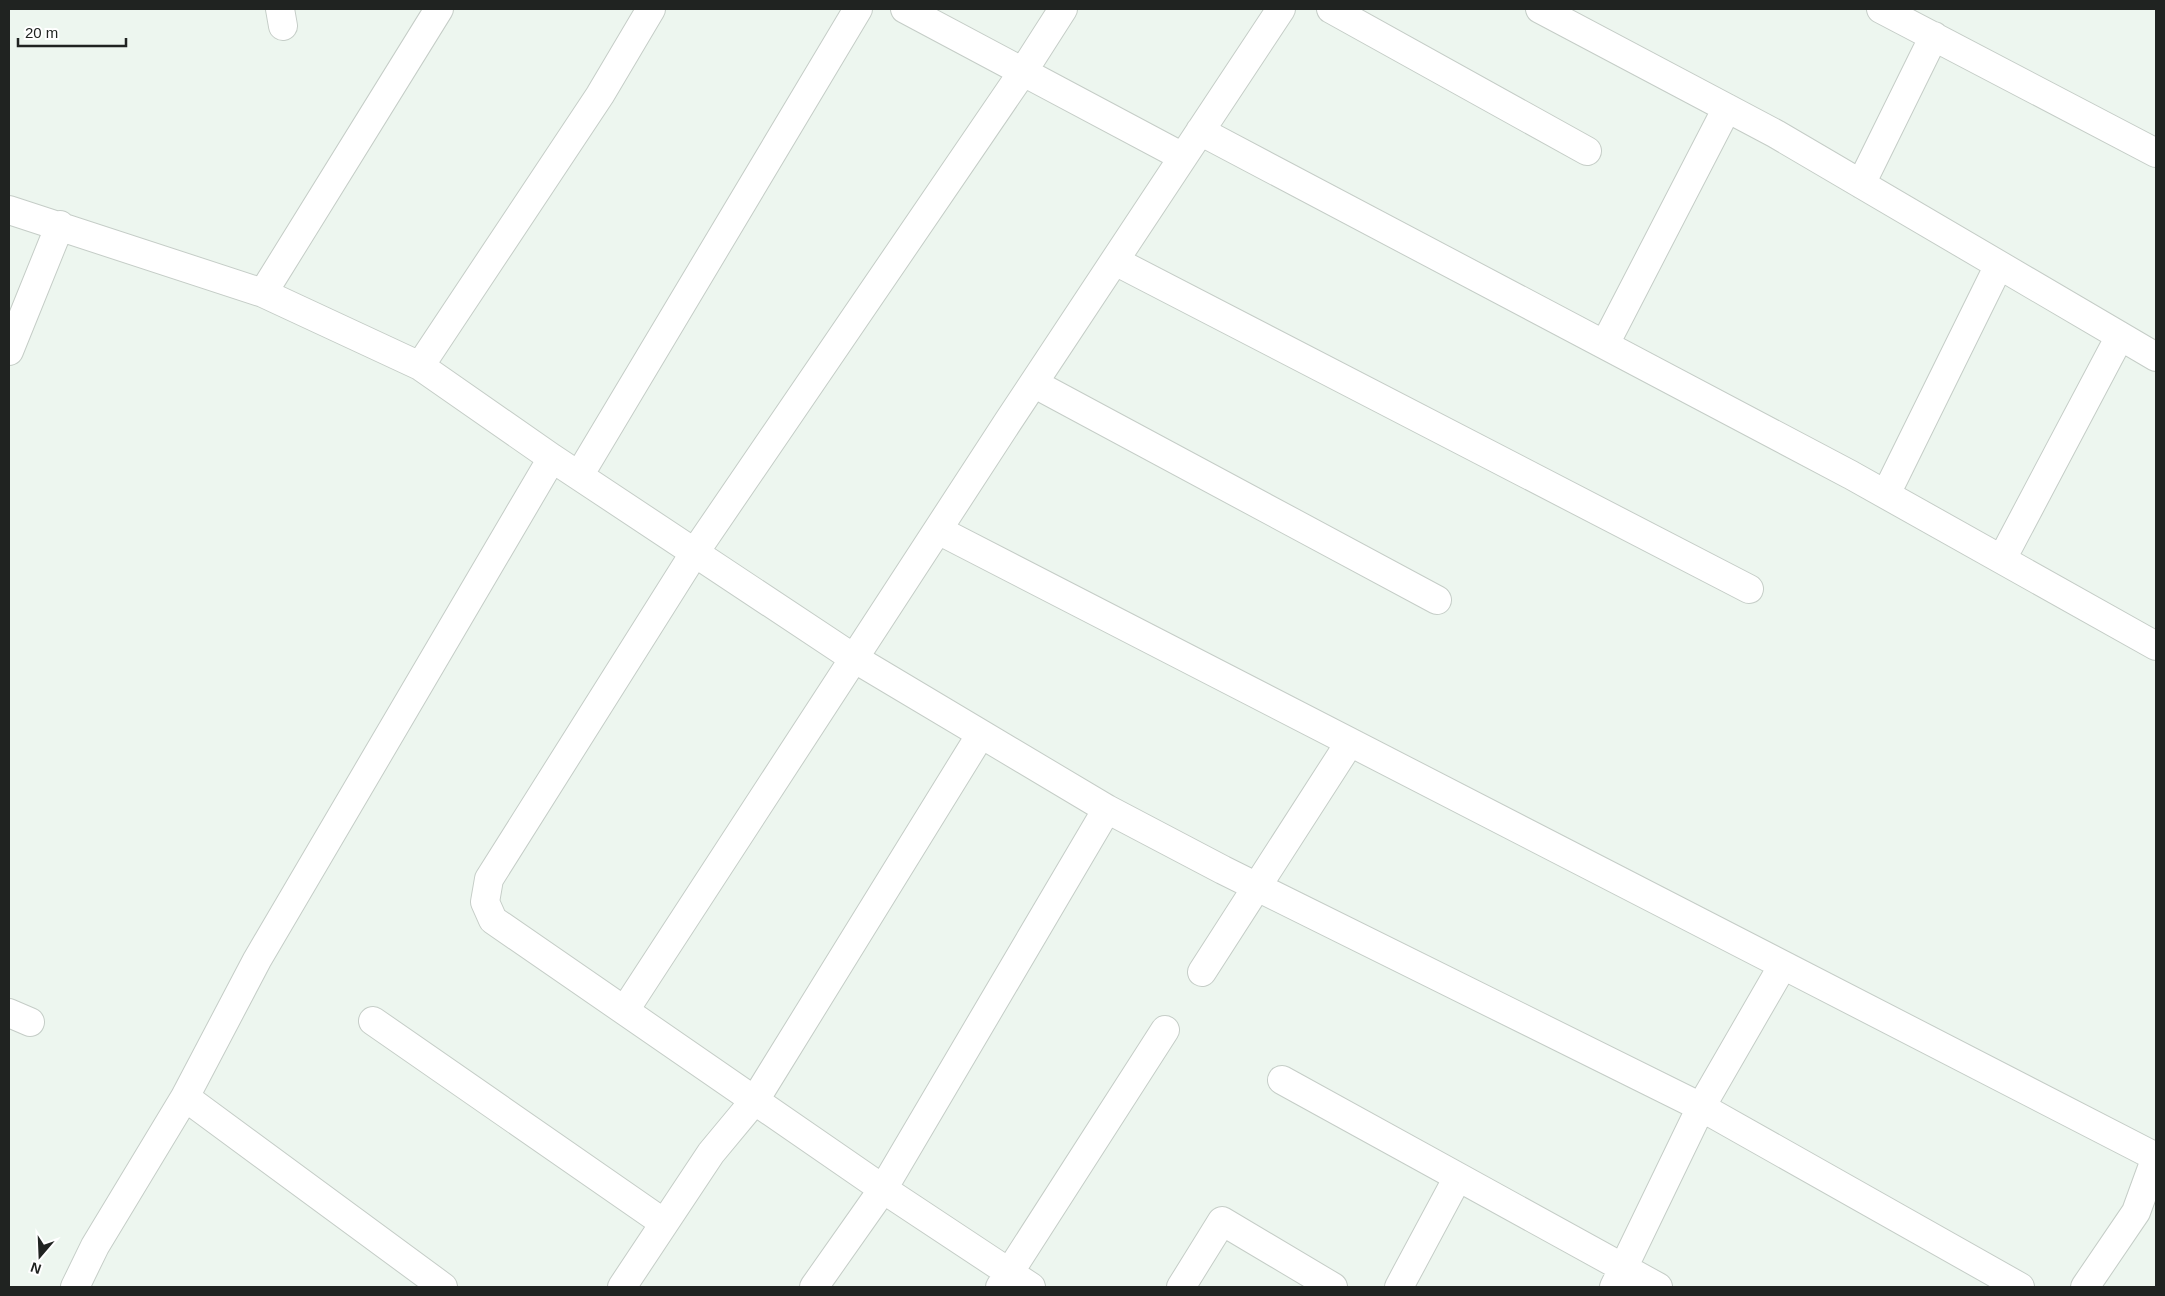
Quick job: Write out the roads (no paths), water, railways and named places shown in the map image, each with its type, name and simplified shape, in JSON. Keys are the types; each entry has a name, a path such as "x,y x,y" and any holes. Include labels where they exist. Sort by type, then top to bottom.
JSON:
{"street":[{"path":"263,293 439,9"},
{"path":"420,366 600,95 651,9"},
{"path":"580,474 858,9"},
{"path":"905,9 1024,70 1183,157"},
{"path":"1064,9 695,552 489,879 485,902 493,920 884,1189 1014,1282 1165,1030"},
{"path":"625,1010 852,657 1035,384 1281,9"},
{"path":"1330,9 1587,151"},
{"path":"1540,9 1727,108 1861,184 2156,357"},
{"path":"1890,11 2156,153"},
{"path":"1861,184 1934,36"},
{"path":"1605,344 1727,108"},
{"path":"1200,131 1886,494 2156,646"},
{"path":"9,210 60,225 263,293 420,366 552,458 580,474 852,657 1107,809 1256,887 1701,1107 2020,1287"},
{"path":"9,351 60,225"},
{"path":"1115,261 1749,589"},
{"path":"1886,494 1999,265"},
{"path":"2002,559 2120,336"},
{"path":"1035,384 1437,600"},
{"path":"75,1287 95,1246 185,1097 256,960 552,458"},
{"path":"938,530 2156,1157 2146,1217 2085,1287"},
{"path":"622,1287 711,1154 755,1100 981,734"},
{"path":"1202,972 1350,742"},
{"path":"814,1287 884,1189 1107,809"},
{"path":"1619,1278 1701,1107 1782,965"},
{"path":"373,1022 664,1223"},
{"path":"1282,1080 1458,1177 1619,1278 1658,1287"},
{"path":"185,1097 443,1287"},
{"path":"1399,1287 1458,1177"},
{"path":"1181,1287 1222,1221 1333,1287"}]}
